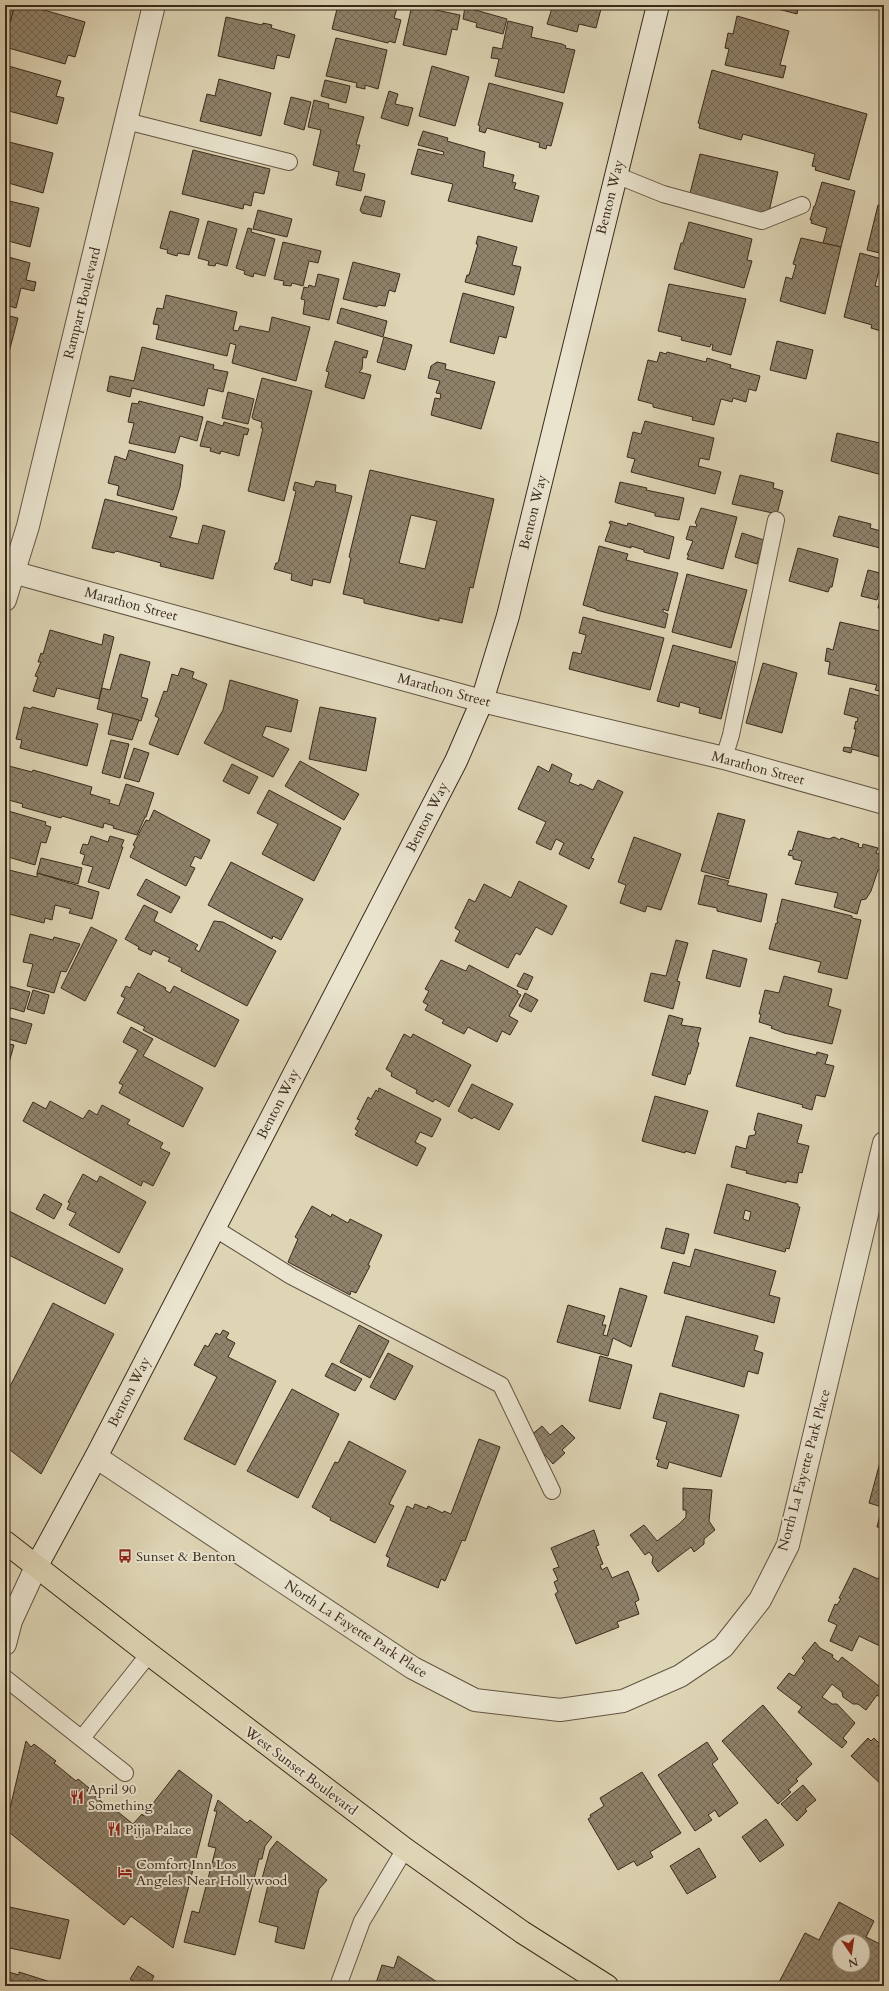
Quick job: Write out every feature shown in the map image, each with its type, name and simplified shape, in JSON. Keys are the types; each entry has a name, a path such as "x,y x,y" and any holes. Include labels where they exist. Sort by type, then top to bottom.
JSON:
{"main road":[{"name":"West Sunset Boulevard","path":"5,1542 404,1849 522,1932 607,1986"}],"street":[{"name":"Rampart Boulevard","path":"5,600 9,571 30,518 154,5"},
{"name":"Benton Way","path":"5,1644 11,1621 36,1567 96,1457 456,761 482,701 508,616 658,5"},
{"name":"Marathon Street","path":"9,571 482,701 724,758 884,804"},
{"name":"North La Fayette Park Place","path":"96,1457 413,1668 475,1700 560,1710 623,1701 680,1676 723,1647 760,1600 788,1545 884,1143"}],"lane":[{"path":"126,121 289,162"},
{"path":"616,175 663,194 762,221 802,205"},
{"path":"724,758 731,735 776,520"},
{"path":"214,1228 291,1276 501,1385 552,1491"},
{"path":"82,1738 149,1654"},
{"path":"5,1678 125,1772"},
{"path":"338,1986 362,1922 404,1849"}],"building":[{"path":"5,5 15,5 5,40"},
{"path":"15,5 27,5 85,22 75,57 68,55 65,64 5,47 5,40"},
{"path":"338,5 398,5 394,18 401,20 395,43 389,41 388,43 332,29"},
{"path":"412,5 460,15 457,30 452,29 446,55 403,45"},
{"path":"553,5 602,5 596,28 579,24 577,32 547,24"},
{"path":"763,5 799,5 797,14"},
{"path":"465,7 507,19 503,34 476,27 477,23 463,19"},
{"path":"737,16 789,31 780,65 786,66 783,78 725,65 729,49 725,48 728,33 733,34"},
{"path":"226,17 262,25 263,23 272,25 271,28 295,35 289,58 277,55 274,69 218,56"},
{"path":"508,21 533,27 531,37 562,44 566,46 565,48 575,50 564,93 495,76 499,59 491,58 493,47 502,49"},
{"path":"336,38 387,50 378,89 365,85 365,89 356,87 357,83 326,76"},
{"path":"5,65 61,81 56,96 64,98 57,124 5,110"},
{"path":"432,66 469,77 455,126 419,116"},
{"path":"712,70 867,114 849,180 815,170 816,167 812,166 815,154 743,134 741,140 699,128 700,124 698,123"},
{"path":"219,79 271,93 261,136 200,121 207,94 215,96"},
{"path":"325,80 350,86 346,103 321,96"},
{"path":"489,83 563,103 551,146 547,145 546,149 539,147 540,143 487,128 485,133 479,131 480,126 478,125"},
{"path":"389,91 398,94 395,104 413,108 408,126 381,118"},
{"path":"291,97 311,102 304,130 284,124"},
{"path":"314,100 329,104 328,108 364,117 356,145 360,145 353,171 365,174 361,191 336,185 339,172 313,165 321,130 308,127"},
{"path":"423,131 448,138 447,141 485,152 483,167 514,175 512,182 516,183 514,189 539,196 532,222 448,201 453,184 411,174 418,149 443,155 444,152 418,145"},
{"path":"5,141 53,153 43,193 5,182"},
{"path":"193,150 270,169 264,194 254,192 251,206 244,204 243,209 182,194"},
{"path":"700,154 778,172 768,216 689,197"},
{"path":"822,182 855,191 841,247 823,243 827,228 811,223 812,220 810,220"},
{"path":"365,196 385,201 381,217 362,213 360,210"},
{"path":"5,200 39,208 30,247 5,240"},
{"path":"878,205 884,206 884,254 867,250"},
{"path":"258,210 292,219 287,237 253,229"},
{"path":"170,211 199,219 189,255 178,253 177,256 167,253 168,250 160,248"},
{"path":"208,221 237,229 227,266 216,263 215,266 208,265 209,261 198,258"},
{"path":"689,222 752,239 747,260 752,261 744,288 674,269 681,243 683,243"},
{"path":"248,228 252,229 251,232 275,239 265,276 254,273 253,277 244,274 245,271 236,268"},
{"path":"478,236 517,247 512,265 521,267 514,295 465,282 467,275 469,275 478,244 476,244"},
{"path":"801,238 841,247 825,314 780,301 786,277 792,279 796,265 793,264"},
{"path":"283,242 321,251 318,263 309,261 303,286 292,283 291,286 283,285 284,281 274,279"},
{"path":"860,253 882,259 875,286 884,288 884,332 871,328 872,325 844,317"},
{"path":"5,256 30,263 26,280 36,282 34,291 21,288 16,308 5,305"},
{"path":"353,262 400,274 395,292 389,290 385,306 378,305 377,307 343,299"},
{"path":"318,274 339,279 329,320 303,314 305,300 301,299 304,287 308,288 309,285 315,287"},
{"path":"669,284 746,299 731,355 712,350 713,345 711,344 710,347 681,340 682,337 658,331"},
{"path":"463,293 514,307 506,338 499,336 494,354 450,342"},
{"path":"166,295 237,312 233,330 238,331 240,326 269,332 272,317 310,327 296,381 232,363 236,345 230,343 227,356 156,339 159,325 153,324 157,308 163,309"},
{"path":"341,308 387,321 383,337 337,323"},
{"path":"5,315 18,318 8,356 5,356"},
{"path":"384,337 412,345 405,370 377,362"},
{"path":"335,341 368,351 366,358 363,357 362,369 359,372 371,375 364,399 325,387 329,372 326,371"},
{"path":"777,341 813,350 806,379 770,370"},
{"path":"142,347 214,365 213,369 228,372 223,392 208,388 204,406 132,388 130,397 107,391 110,376 134,381"},
{"path":"660,352 666,354 667,352 706,362 707,358 731,365 730,368 760,376 756,391 749,389 746,402 733,398 732,402 721,399 714,425 692,420 693,417 653,407 653,404 638,400 648,360 657,362"},
{"path":"437,362 446,364 445,369 495,382 481,429 431,415 435,398 440,399 441,394 436,393 440,381 428,378 431,366"},
{"path":"262,378 312,391 284,501 248,491 263,428 261,428 262,422 253,419 252,417"},
{"path":"228,392 254,399 248,424 222,418"},
{"path":"139,401 203,417 197,441 180,436 175,453 129,443 134,423 128,422 132,403 138,404"},
{"path":"207,421 223,426 224,422 249,429 247,435 244,434 239,456 221,451 220,454 210,451 211,448 200,446"},
{"path":"645,421 714,438 709,460 700,458 698,466 721,472 715,494 631,472 635,459 627,457 633,432 641,434"},
{"path":"837,433 884,444 884,477 881,476 882,475 831,461"},
{"path":"129,450 183,465 180,487 173,510 117,495 119,486 108,483 115,456 126,460"},
{"path":"370,470 494,499 473,588 470,587 462,623 439,618 439,621 364,603 364,599 343,594 351,558 349,557","holes":["411,515 437,521 425,569 399,563"]},
{"path":"740,475 774,483 773,488 783,491 777,514 732,504"},
{"path":"316,481 336,485 335,492 352,496 330,583 313,579 312,586 291,580 292,574 274,569 276,563 278,563 296,491 293,490 295,482 314,487"},
{"path":"620,482 647,488 646,490 684,498 679,520 655,516 655,513 615,502"},
{"path":"105,499 177,517 171,536 169,537 198,544 203,525 225,531 213,579 160,566 161,563 116,551 114,553 92,548"},
{"path":"701,508 737,517 723,569 687,559 689,555 687,555 693,541 686,539 690,526 696,527 697,524 695,523"},
{"path":"839,516 871,524 870,528 881,531 884,520 884,549 833,536"},
{"path":"610,521 627,526 628,523 674,537 669,559 644,552 644,550 631,546 631,548 605,541 611,524 609,523"},
{"path":"742,533 764,540 757,564 735,557"},
{"path":"599,546 628,554 626,560 678,573 668,611 663,609 663,612 668,614 665,628 596,610 583,605"},
{"path":"798,548 838,559 832,587 830,587 828,592 789,581"},
{"path":"868,570 884,574 877,600 861,596"},
{"path":"687,574 747,590 731,648 672,632"},
{"path":"884,586 884,609 878,608"},
{"path":"583,617 664,638 650,690 569,669 573,652 581,654 586,635 579,633"},
{"path":"840,622 884,632 884,692 875,690 877,685 828,674 830,662 825,661 827,648 833,650"},
{"path":"50,630 102,645 104,634 114,637 99,699 57,688 54,697 33,691 38,677 35,676 41,662 38,662 41,653 43,654"},
{"path":"673,645 736,662 721,719 699,713 700,708 680,702 679,707 657,701"},
{"path":"120,654 150,662 141,697 148,699 141,721 97,709 102,688 110,690"},
{"path":"763,663 797,673 782,733 746,723"},
{"path":"181,668 194,672 192,678 207,684 178,755 149,744 159,718 155,716 164,691 167,692 172,674 178,676"},
{"path":"230,680 298,700 291,732 266,726 262,736 289,749 273,777 204,743 223,710"},
{"path":"850,688 884,697 884,758 852,749 851,753 843,751 844,747 851,748 856,729 854,729 858,718 844,714"},
{"path":"24,707 31,709 32,707 98,724 87,766 20,748 22,740 16,739"},
{"path":"320,707 376,718 366,771 309,759"},
{"path":"113,713 139,720 132,740 108,734"},
{"path":"111,740 129,744 120,778 102,773"},
{"path":"134,748 149,753 139,782 124,778"},
{"path":"300,761 359,794 344,820 285,786"},
{"path":"232,764 258,777 249,794 223,781"},
{"path":"552,764 572,774 569,782 579,786 580,784 593,790 598,780 623,792 591,858 594,859 589,869 559,854 564,843 556,839 551,850 536,843 546,822 518,809 538,766 549,772"},
{"path":"5,765 32,772 33,770 92,787 90,794 110,800 109,803 119,806 126,784 154,793 146,817 137,835 113,828 114,826 104,823 103,828 62,816 61,818 22,807 23,804 5,799"},
{"path":"269,790 341,828 314,881 262,854 278,824 257,813"},
{"path":"5,810 46,822 45,825 51,827 46,843 41,842 35,865 5,856"},
{"path":"154,810 210,840 201,859 195,856 190,866 195,868 186,886 130,857 135,846 133,845 146,820 149,821"},
{"path":"718,813 745,820 729,879 701,871"},
{"path":"798,831 829,839 834,837 840,840 841,838 859,844 858,847 862,848 863,844 878,848 876,853 884,855 883,872 878,870 871,891 866,899 861,900 857,914 834,907 838,893 795,884 802,861 793,859 793,856 788,855 790,850 792,851"},
{"path":"91,836 108,842 110,836 124,840 109,889 88,882 93,867 82,864 85,855 80,853 83,844 88,845"},
{"path":"634,837 681,854 661,910 647,906 645,912 620,903 626,885 618,882"},
{"path":"41,858 82,868 78,884 37,873"},
{"path":"231,862 303,899 281,940 273,936 272,939 208,905"},
{"path":"5,869 37,877 37,873 99,892 92,919 69,913 71,909 55,905 52,920 45,918 44,923 5,913"},
{"path":"705,875 729,881 727,885 767,894 761,922 717,911 717,908 698,904"},
{"path":"146,879 180,897 171,913 137,895"},
{"path":"519,881 567,906 552,935 536,927 520,955 516,953 508,968 455,941 460,931 455,928 469,899 475,902 484,884 511,898"},
{"path":"782,899 852,916 852,918 861,920 847,979 818,972 821,962 769,949 776,923 778,923 777,920"},
{"path":"144,905 158,912 154,921 198,945 195,949 199,952 214,921 223,922 276,951 247,1006 181,971 182,968 168,961 170,958 153,950 151,955 138,949 139,947 125,939"},
{"path":"91,927 117,940 85,1001 61,988"},
{"path":"30,934 53,940 54,937 80,944 66,972 61,971 54,993 27,986 33,964 23,962"},
{"path":"676,940 688,943 677,981 680,982 673,1009 644,1001 651,973 666,976"},
{"path":"713,950 747,959 740,987 706,978"},
{"path":"441,960 466,971 469,965 518,991 517,993 521,995 509,1016 518,1021 510,1035 502,1031 497,1042 468,1027 464,1034 442,1023 444,1020 425,1010 428,1005 423,1002 429,991 425,989"},
{"path":"138,973 166,988 165,990 170,993 174,986 239,1020 215,1067 143,1030 145,1027 117,1013 125,998 121,996 126,986 130,988"},
{"path":"524,973 533,977 527,990 517,986"},
{"path":"784,976 832,989 828,1006 841,1010 832,1044 784,1033 771,1028 772,1026 759,1022 761,1014 759,1014 765,990 779,993"},
{"path":"5,985 30,992 24,1012 11,1008 9,1012 5,1010"},
{"path":"33,990 49,995 44,1014 27,1009"},
{"path":"525,993 538,1000 531,1012 519,1006"},
{"path":"669,1015 683,1019 681,1025 701,1028 697,1042 699,1043 690,1074 688,1074 685,1085 652,1075"},
{"path":"7,1017 32,1024 26,1044 5,1038"},
{"path":"131,1027 153,1039 143,1056 203,1088 183,1127 119,1093 123,1085 119,1083 138,1050 123,1042"},
{"path":"404,1034 411,1038 413,1034 471,1065 449,1107 435,1099 433,1102 416,1093 417,1090 391,1076 392,1073 386,1069"},
{"path":"750,1037 816,1055 817,1052 828,1055 825,1064 834,1066 825,1097 816,1095 812,1110 802,1107 803,1105 736,1086"},
{"path":"5,1043 14,1045 5,1077"},
{"path":"472,1084 513,1104 499,1130 474,1117 472,1119 458,1111"},
{"path":"379,1088 441,1119 432,1137 420,1132 415,1142 426,1148 417,1166 355,1135 358,1131 355,1129 360,1120 357,1119 368,1097 371,1099 376,1090 378,1092"},
{"path":"655,1096 708,1111 695,1154 685,1151 685,1153 642,1141"},
{"path":"50,1101 83,1119 89,1110 97,1115 102,1105 130,1120 127,1124 163,1143 160,1148 170,1153 153,1186 143,1181 141,1186 23,1121 33,1102 46,1109"},
{"path":"758,1113 802,1125 797,1143 809,1146 802,1173 799,1172 797,1183 786,1181 786,1183 746,1173 747,1171 731,1167 736,1146 746,1149 749,1136 755,1135 756,1131 754,1130"},
{"path":"83,1174 97,1182 100,1176 146,1202 119,1253 69,1225 76,1213 67,1209 70,1203 68,1202"},
{"path":"727,1184 798,1204 798,1207 800,1207 789,1249 786,1248 785,1252 714,1233","holes":["745,1210 751,1212 749,1221 743,1219"]},
{"path":"44,1194 62,1204 54,1219 36,1209"},
{"path":"312,1206 331,1217 332,1214 348,1223 350,1219 382,1235 368,1265 370,1266 356,1293 351,1291 350,1295 288,1262 298,1239 295,1237"},
{"path":"5,1209 123,1269 105,1304 5,1253"},
{"path":"666,1228 689,1234 684,1254 661,1248"},
{"path":"695,1249 776,1271 769,1295 780,1298 774,1323 664,1293 673,1262 690,1267"},
{"path":"620,1288 647,1296 631,1347 613,1338 608,1356 557,1342 568,1305 605,1316 602,1325 606,1325 603,1335 607,1336"},
{"path":"53,1303 114,1334 41,1474 5,1446 5,1396"},
{"path":"686,1316 758,1336 754,1350 763,1353 758,1374 748,1371 744,1387 672,1366"},
{"path":"359,1325 389,1341 370,1378 340,1362"},
{"path":"223,1330 229,1333 226,1338 235,1343 228,1357 276,1381 235,1465 184,1439 217,1377 194,1365 205,1345 208,1347 216,1333 220,1335"},
{"path":"388,1353 413,1366 395,1400 370,1387"},
{"path":"600,1356 632,1365 620,1409 589,1401"},
{"path":"332,1363 362,1379 355,1391 325,1376"},
{"path":"292,1389 339,1414 298,1498 247,1471"},
{"path":"660,1393 739,1415 721,1477 669,1462 667,1469 657,1466 659,1460 656,1459 667,1422 653,1418"},
{"path":"562,1425 575,1438 562,1450 565,1453 553,1464 529,1437 542,1426 550,1435"},
{"path":"479,1439 500,1447 465,1541 462,1540 445,1581 441,1579 438,1588 387,1566 390,1558 386,1556 407,1506 413,1509 415,1504 427,1509 428,1506 443,1513 444,1511 451,1514"},
{"path":"349,1441 406,1471 389,1504 394,1506 375,1543 330,1520 331,1518 312,1507 335,1462 338,1463"},
{"path":"883,1451 884,1528 877,1527 882,1507 869,1503"},
{"path":"683,1488 712,1490 709,1521 715,1530 704,1539 704,1544 694,1552 691,1547 658,1572 652,1563 653,1557 649,1552 645,1555 630,1535 644,1525 657,1541 679,1524 686,1517 686,1510 683,1510"},
{"path":"594,1530 599,1545 596,1546 603,1564 600,1565 602,1570 607,1567 612,1578 628,1571 639,1600 635,1602 639,1614 617,1622 619,1627 576,1644 555,1594 558,1592 554,1582 558,1580 553,1569 559,1567 551,1548"},
{"path":"854,1568 878,1579 884,1568 884,1648 859,1636 852,1651 830,1641 837,1625 828,1621 835,1604 837,1605 841,1599 839,1598"},
{"path":"815,1642 820,1648 833,1655 832,1657 838,1662 842,1657 884,1690 884,1694 881,1698 877,1695 866,1710 858,1704 853,1704 843,1697 842,1692 832,1684 822,1697 832,1704 837,1704 855,1723 843,1738 847,1742 842,1748 798,1712 802,1707 777,1688 789,1673 794,1676 805,1661 802,1658"},
{"path":"763,1705 812,1764 796,1779 798,1781 788,1790 791,1792 778,1804 722,1741"},
{"path":"868,1738 871,1741 874,1738 880,1744 878,1746 880,1748 884,1743 884,1787 851,1756"},
{"name":"Comfort Inn Los Angeles Near Hollywood","path":"26,1741 31,1747 34,1744 56,1761 54,1763 76,1781 78,1779 89,1788 87,1790 107,1806 108,1804 133,1824 142,1814 143,1816 179,1770 212,1795 173,1948 131,1916 124,1925 5,1829"},
{"path":"707,1742 718,1759 712,1764 738,1803 719,1817 715,1810 708,1815 712,1820 695,1831 658,1775"},
{"path":"642,1772 681,1833 650,1852 653,1857 637,1866 634,1861 618,1870 588,1819 591,1817 590,1815 604,1806 600,1798"},
{"path":"803,1785 816,1800 805,1809 807,1811 797,1821 781,1804"},
{"path":"218,1800 247,1823 250,1820 272,1837 265,1846 262,1859 259,1859 235,1955 184,1942 192,1911 199,1913 216,1848 208,1846 217,1811 214,1811"},
{"path":"766,1819 784,1845 760,1862 742,1837"},
{"path":"277,1841 327,1880 319,1889 304,1949 275,1942 278,1927 259,1922 268,1885 261,1882 270,1850"},
{"path":"699,1848 716,1877 687,1894 670,1866"},
{"path":"839,1902 874,1921 868,1933 831,1933 831,1973 871,1973 871,1940 884,1946 884,1986 777,1986 805,1933 819,1940"},
{"path":"5,1906 69,1920 60,1959 5,1947"},
{"path":"398,1956 443,1986 375,1986 382,1965 394,1968"},
{"path":"138,1966 154,1976 149,1986 142,1986 130,1979"},
{"path":"5,1971 19,1975 19,1972 63,1986 5,1986"}],"place":[{"name":"Sunset & Benton","path":"125,1556"},
{"name":"April 90 Something","path":"77,1797"},
{"name":"Pijja Palace","path":"114,1829"},
{"name":"Comfort Inn Los Angeles Near Hollywood","path":"125,1872"}]}
